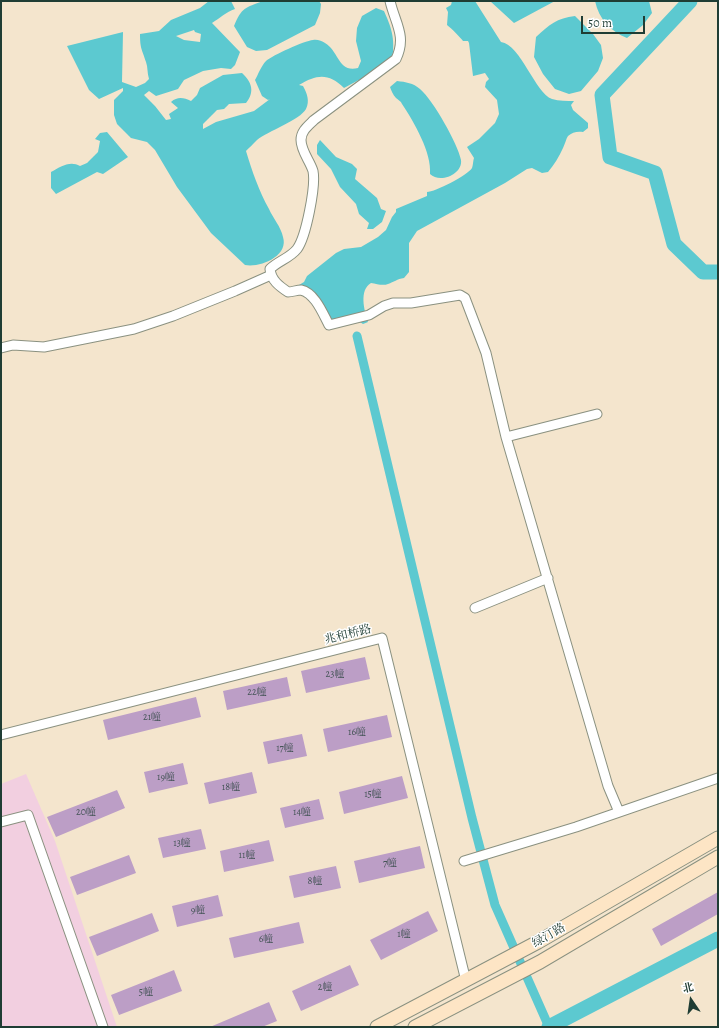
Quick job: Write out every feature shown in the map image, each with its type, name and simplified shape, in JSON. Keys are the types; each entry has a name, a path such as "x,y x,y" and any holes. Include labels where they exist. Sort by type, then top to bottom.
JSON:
{"main road":[{"name":"绿汀路","path":"377,1027 538,942 718,838"},
{"name":"绿汀路","path":"415,1027 540,962 718,857"}],"street":[{"path":"390,1 400,28 401,40 396,59 314,120 302,134 301,141 303,149 310,162 313,174 312,195 307,220 302,238 297,248 291,255 270,269 271,275 279,286 288,292 300,290 311,296 329,325 369,315 384,306 393,303 411,303 460,295 465,298 486,353 506,437 608,786 619,812"},
{"path":"1,348 13,345 44,347 134,329 180,313 271,275"},
{"path":"506,437 597,414"},
{"path":"475,608 548,578"},
{"name":"兆和桥路","path":"1,735 382,638 466,981"},
{"path":"464,861 576,827 718,778"},
{"path":"1,822 28,815 103,1027"}],"shaded area":[{"path":"26,774 55,841 117,1027 1,1027 1,784"}],"water":[{"path":"209,1 231,1 235,9 226,13 212,23 240,52 235,65 231,69 221,68 203,71 184,80 178,89 156,96 149,91 144,95 166,120 171,119 169,114 178,108 171,102 174,100 181,98 191,101 197,95 200,88 223,75 242,73 248,80 251,87 251,95 249,99 246,103 229,104 224,109 217,110 203,124 203,129 216,122 254,111 270,99 268,100 262,96 255,80 264,63 275,55 303,43 318,40 324,42 330,47 342,64 346,67 351,69 358,68 361,61 356,41 357,28 362,16 376,8 384,11 391,30 393,41 392,62 344,88 333,80 323,77 317,77 305,81 299,85 303,86 308,100 306,109 303,113 257,140 246,151 265,202 281,230 284,244 278,255 258,265 245,265 211,233 177,187 155,150 147,142 131,138 117,124 114,115 114,100 123,91 123,88 99,99 89,90 67,46 123,32 122,82 136,87 145,83 149,79 147,64 141,46 140,34 159,31 171,20 200,8","holes":["194,30 195,32 201,34 200,42 184,40 176,36"]},
{"path":"263,1 319,1 321,4 320,13 315,25 267,50 256,51 247,47 234,26 239,15 245,9"},
{"path":"452,1 475,1 501,42 508,45 515,51 546,95 555,100 574,101 571,105 573,110 588,123 588,128 583,132 575,132 568,136 558,158 548,172 542,173 532,168 527,169 505,183 417,231 409,243 409,272 404,278 386,285 371,283 367,286 364,295 364,306 368,322 363,324 349,317 331,320 312,294 303,295 299,285 304,282 307,276 336,253 344,249 361,247 378,237 386,230 396,212 396,209 427,196 427,192 458,179 469,171 472,167 474,158 467,147 479,139 495,123 499,114 497,100 485,87 486,82 489,79 485,73 473,76 468,41 463,41 447,25 448,12 446,8 451,5"},
{"path":"490,1 555,1 514,23"},
{"path":"595,1 649,1 652,13 643,25 627,38 615,32 606,24 599,13"},
{"path":"575,16 593,34 601,45 603,58 598,71 581,91 569,94 555,89 543,74 534,57 536,37 545,29 563,18"},
{"path":"397,81 415,85 420,89 438,112 450,133 459,153 461,165 455,173 450,176 439,178 430,174 428,157 417,129 407,111 390,88"},
{"path":"107,132 128,157 103,174 97,172 56,194 51,188 51,172 61,166 69,164 76,164 80,166 87,163 98,152 100,141 95,139 100,133"},
{"path":"320,140 336,157 352,164 357,169 355,179 377,198 381,209 386,211 382,222 373,229 367,229 369,223 359,214 356,204 340,187 331,169 317,154 317,145"}],"building":[{"path":"365,657 370,679 306,693 301,671"},
{"path":"287,677 291,696 227,710 223,691"},
{"path":"196,697 201,717 108,740 103,720"},
{"path":"387,715 392,737 328,752 323,729"},
{"path":"302,734 307,756 268,764 263,742"},
{"path":"183,763 188,784 149,793 144,772"},
{"path":"252,772 257,793 209,804 204,783"},
{"path":"402,776 408,798 344,814 339,792"},
{"path":"117,790 125,808 56,837 47,817"},
{"path":"319,799 324,819 285,828 280,808"},
{"path":"201,829 206,849 163,858 158,838"},
{"path":"269,840 274,861 224,872 220,851"},
{"path":"420,846 425,868 359,883 354,861"},
{"path":"129,855 136,873 77,895 70,877"},
{"path":"336,866 341,888 294,898 289,876"},
{"path":"718,892 718,914 661,946 652,929"},
{"path":"218,895 223,916 177,927 172,906"},
{"path":"428,911 438,931 381,960 370,940"},
{"path":"152,913 159,931 97,956 89,937"},
{"path":"299,922 304,943 234,958 229,938"},
{"path":"350,965 359,985 301,1011 292,991"},
{"path":"174,970 182,991 119,1015 111,995"},
{"path":"269,1002 277,1021 262,1027 210,1027"}],"waterway":[{"path":"690,1 602,95 610,157 655,173 674,244 703,272 718,272"},
{"path":"357,336 472,818 495,905 549,1027"},
{"path":"549,1027 718,939"}]}
